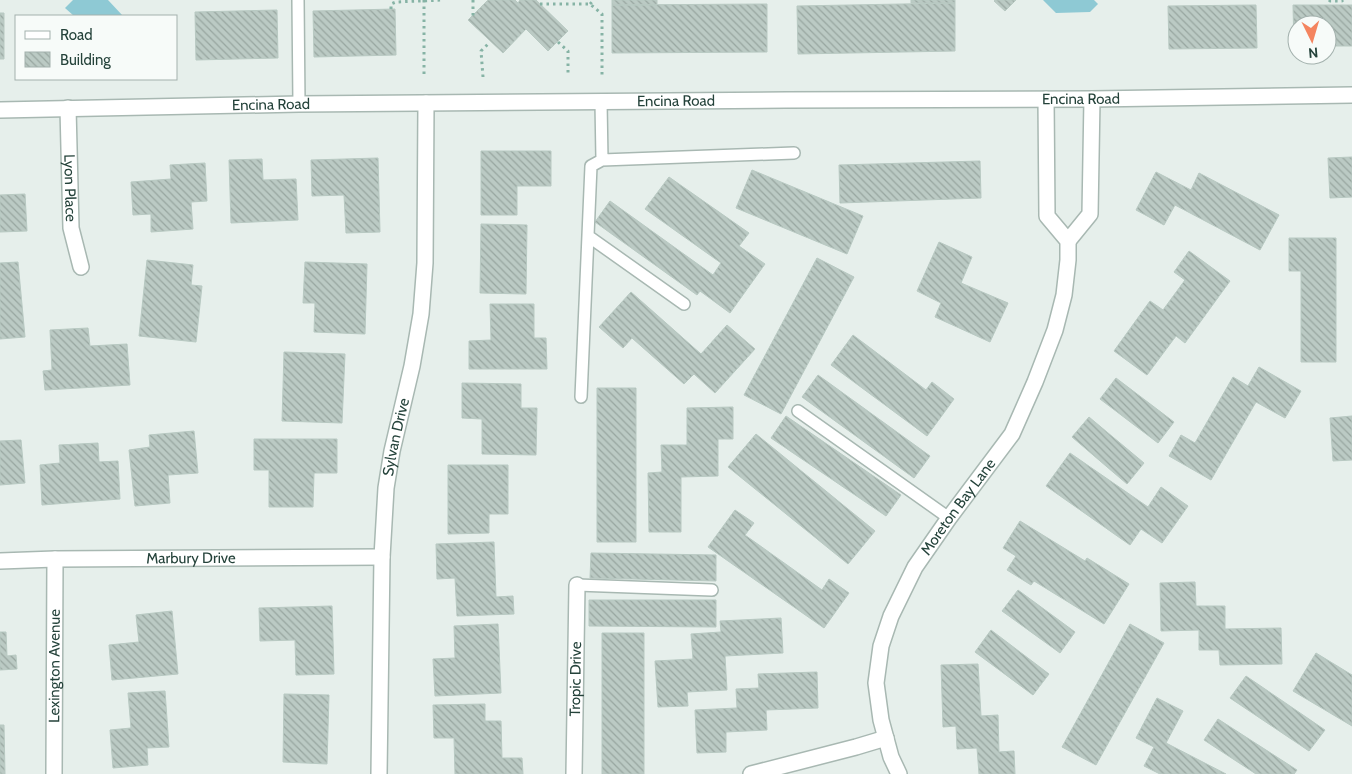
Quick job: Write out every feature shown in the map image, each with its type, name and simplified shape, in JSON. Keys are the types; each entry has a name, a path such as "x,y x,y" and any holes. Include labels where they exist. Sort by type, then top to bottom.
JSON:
{"street":[{"name":"Encina Road","path":"0,110 299,104 1092,99 1352,95"},
{"path":"1046,99 1047,216 1068,241 1090,214 1092,99"},
{"name":"Sylvan Drive","path":"379,774 382,556 386,488 392,450 412,366 421,314 425,263 426,103"},
{"name":"Lyon Place","path":"68,108 71,228 81,267"},
{"name":"Moreton Bay Lane","path":"899,774 891,757 886,738 876,683 881,646 890,616 916,567 949,518 1012,434 1055,330 1064,295 1068,241"},
{"name":"Marbury Drive","path":"0,560 382,556"},
{"name":"Lexington Avenue","path":"54,559 54,774"},
{"name":"Tropic Drive","path":"574,774 577,585"},
{"path":"752,774 886,738"}],"lane":[{"path":"298,0 299,104"},
{"path":"601,102 602,160"},
{"path":"581,397 592,166 602,160 794,153"},
{"path":"588,236 684,304"},
{"path":"798,410 949,518"},
{"path":"577,585 712,590"}],"path":[{"path":"424,0 424,77"},
{"path":"391,9 390,4 396,2 443,0"},
{"path":"473,0 473,16"},
{"path":"590,4 594,0"},
{"path":"1329,0 1343,0"},
{"path":"540,4 590,4 602,14 602,76"},
{"path":"483,77 481,51 490,42"},
{"path":"558,42 568,51 568,75"}],"water":[{"path":"73,0 108,0 122,15 73,15 65,8"},
{"path":"1043,0 1094,0 1098,4 1090,12 1056,13"}],"building":[{"path":"488,0 515,0 518,3 520,0 536,0 568,31 548,51 526,29 503,53 468,20"},
{"path":"612,0 657,0 657,5 612,5"},
{"path":"911,0 955,0 955,3 911,3"},
{"path":"995,0 1016,0 1005,11"},
{"path":"955,3 955,51 798,54 797,6"},
{"path":"767,4 767,52 612,53 612,5"},
{"path":"1256,5 1257,48 1169,49 1168,6"},
{"path":"1293,5 1352,5 1352,46 1337,46 1337,15 1293,15"},
{"path":"395,9 396,55 314,57 313,11"},
{"path":"277,10 278,58 196,60 195,12"},
{"path":"0,13 4,13 4,59 0,59"},
{"path":"481,151 551,151 551,186 517,186 517,215 481,215"},
{"path":"1352,157 1352,197 1330,198 1328,158"},
{"path":"378,158 380,232 346,233 344,195 312,196 311,160"},
{"path":"262,159 263,180 296,179 298,220 231,223 229,160"},
{"path":"980,161 981,198 840,203 839,165"},
{"path":"205,163 207,201 191,202 193,229 151,232 151,214 133,215 131,182 171,179 170,165"},
{"path":"752,170 863,216 847,254 736,208"},
{"path":"1156,172 1191,190 1199,173 1279,215 1260,250 1175,205 1164,225 1136,210"},
{"path":"669,177 749,233 739,246 765,264 730,313 700,291 697,295 595,222 610,201 713,275 721,263 645,209"},
{"path":"25,194 27,231 0,232 0,195"},
{"path":"481,224 527,225 526,294 480,293"},
{"path":"1289,238 1336,238 1336,362 1301,362 1301,271 1289,271"},
{"path":"939,242 972,257 961,283 1008,303 990,342 935,317 941,303 917,291"},
{"path":"1189,251 1230,281 1185,343 1176,336 1147,375 1114,351 1150,301 1163,310 1185,280 1174,272"},
{"path":"817,258 854,277 781,414 744,395"},
{"path":"147,260 193,265 191,285 202,286 196,342 139,336"},
{"path":"18,262 25,337 0,339 0,263"},
{"path":"305,262 367,264 365,334 314,332 315,303 303,303"},
{"path":"631,292 701,354 727,325 755,349 715,393 694,374 684,384 632,338 623,348 599,327"},
{"path":"490,304 534,304 534,338 546,338 547,369 469,369 469,341 491,340"},
{"path":"88,328 90,346 127,344 130,385 45,390 43,371 52,370 50,330"},
{"path":"853,335 926,390 932,382 954,399 927,436 831,365"},
{"path":"284,352 345,354 342,423 282,421"},
{"path":"1259,367 1301,391 1285,418 1256,402 1211,480 1169,456 1181,435 1195,443 1233,377 1248,386"},
{"path":"818,375 930,456 914,478 802,397"},
{"path":"1116,378 1174,422 1158,443 1100,399"},
{"path":"462,383 521,384 521,408 537,408 536,455 482,454 482,419 462,418"},
{"path":"597,388 636,388 636,542 597,542"},
{"path":"733,407 733,439 718,439 718,476 681,477 681,532 649,532 648,473 662,472 661,445 687,445 687,408"},
{"path":"786,416 901,495 886,516 771,438"},
{"path":"1352,416 1352,460 1333,461 1330,418"},
{"path":"1089,417 1144,463 1127,484 1072,437"},
{"path":"194,431 198,473 168,475 170,503 135,506 129,450 150,447 149,435"},
{"path":"756,434 875,531 848,564 728,467"},
{"path":"254,439 337,439 337,473 314,473 313,507 269,507 269,470 254,470"},
{"path":"21,440 25,483 0,485 0,441"},
{"path":"98,443 99,462 118,461 120,499 42,505 40,465 60,463 59,445"},
{"path":"1070,453 1148,507 1161,487 1188,506 1162,543 1141,529 1130,545 1046,486"},
{"path":"448,465 508,465 508,514 489,514 489,533 448,534"},
{"path":"735,510 754,523 745,535 822,590 829,579 849,593 824,628 708,547"},
{"path":"1020,521 1085,561 1087,558 1129,584 1104,624 1034,581 1031,585 1007,570 1016,556 1003,548"},
{"path":"494,542 496,597 513,596 514,614 457,616 455,578 437,579 436,544"},
{"path":"591,553 716,555 716,581 590,578"},
{"path":"1195,582 1196,606 1225,606 1225,629 1281,628 1282,664 1220,665 1219,650 1199,650 1199,630 1161,631 1160,583"},
{"path":"1018,590 1075,632 1060,653 1002,611"},
{"path":"589,600 716,600 716,627 589,626"},
{"path":"332,606 334,674 296,675 295,640 260,641 259,608"},
{"path":"172,611 178,674 112,680 109,645 139,642 136,615"},
{"path":"781,618 783,653 725,656 727,690 687,692 688,706 658,707 655,661 693,659 691,634 721,632 720,621"},
{"path":"498,624 501,693 435,696 433,659 455,658 454,626"},
{"path":"1130,624 1164,643 1096,765 1062,747"},
{"path":"991,630 1049,674 1033,695 975,652"},
{"path":"0,632 6,632 7,656 16,655 17,669 0,670"},
{"path":"602,633 644,633 644,774 602,774"},
{"path":"1316,653 1352,675 1352,726 1293,691"},
{"path":"978,664 981,716 998,715 999,752 1014,751 1015,774 979,774 977,748 957,749 956,726 943,727 941,665"},
{"path":"817,672 818,708 766,710 767,730 726,732 726,752 697,753 695,710 737,708 736,689 759,688 758,674"},
{"path":"1246,676 1325,730 1309,751 1230,698"},
{"path":"165,691 169,747 147,748 148,765 113,768 110,730 131,728 128,693"},
{"path":"284,694 329,695 327,764 283,762"},
{"path":"1157,698 1183,711 1166,743 1226,774 1160,774 1144,766 1154,747 1136,738"},
{"path":"485,704 485,721 501,721 502,758 522,758 523,774 455,774 454,738 434,738 433,705"},
{"path":"1218,719 1297,770 1294,774 1256,774 1204,740"},
{"path":"0,725 4,725 5,774 0,774"}]}
